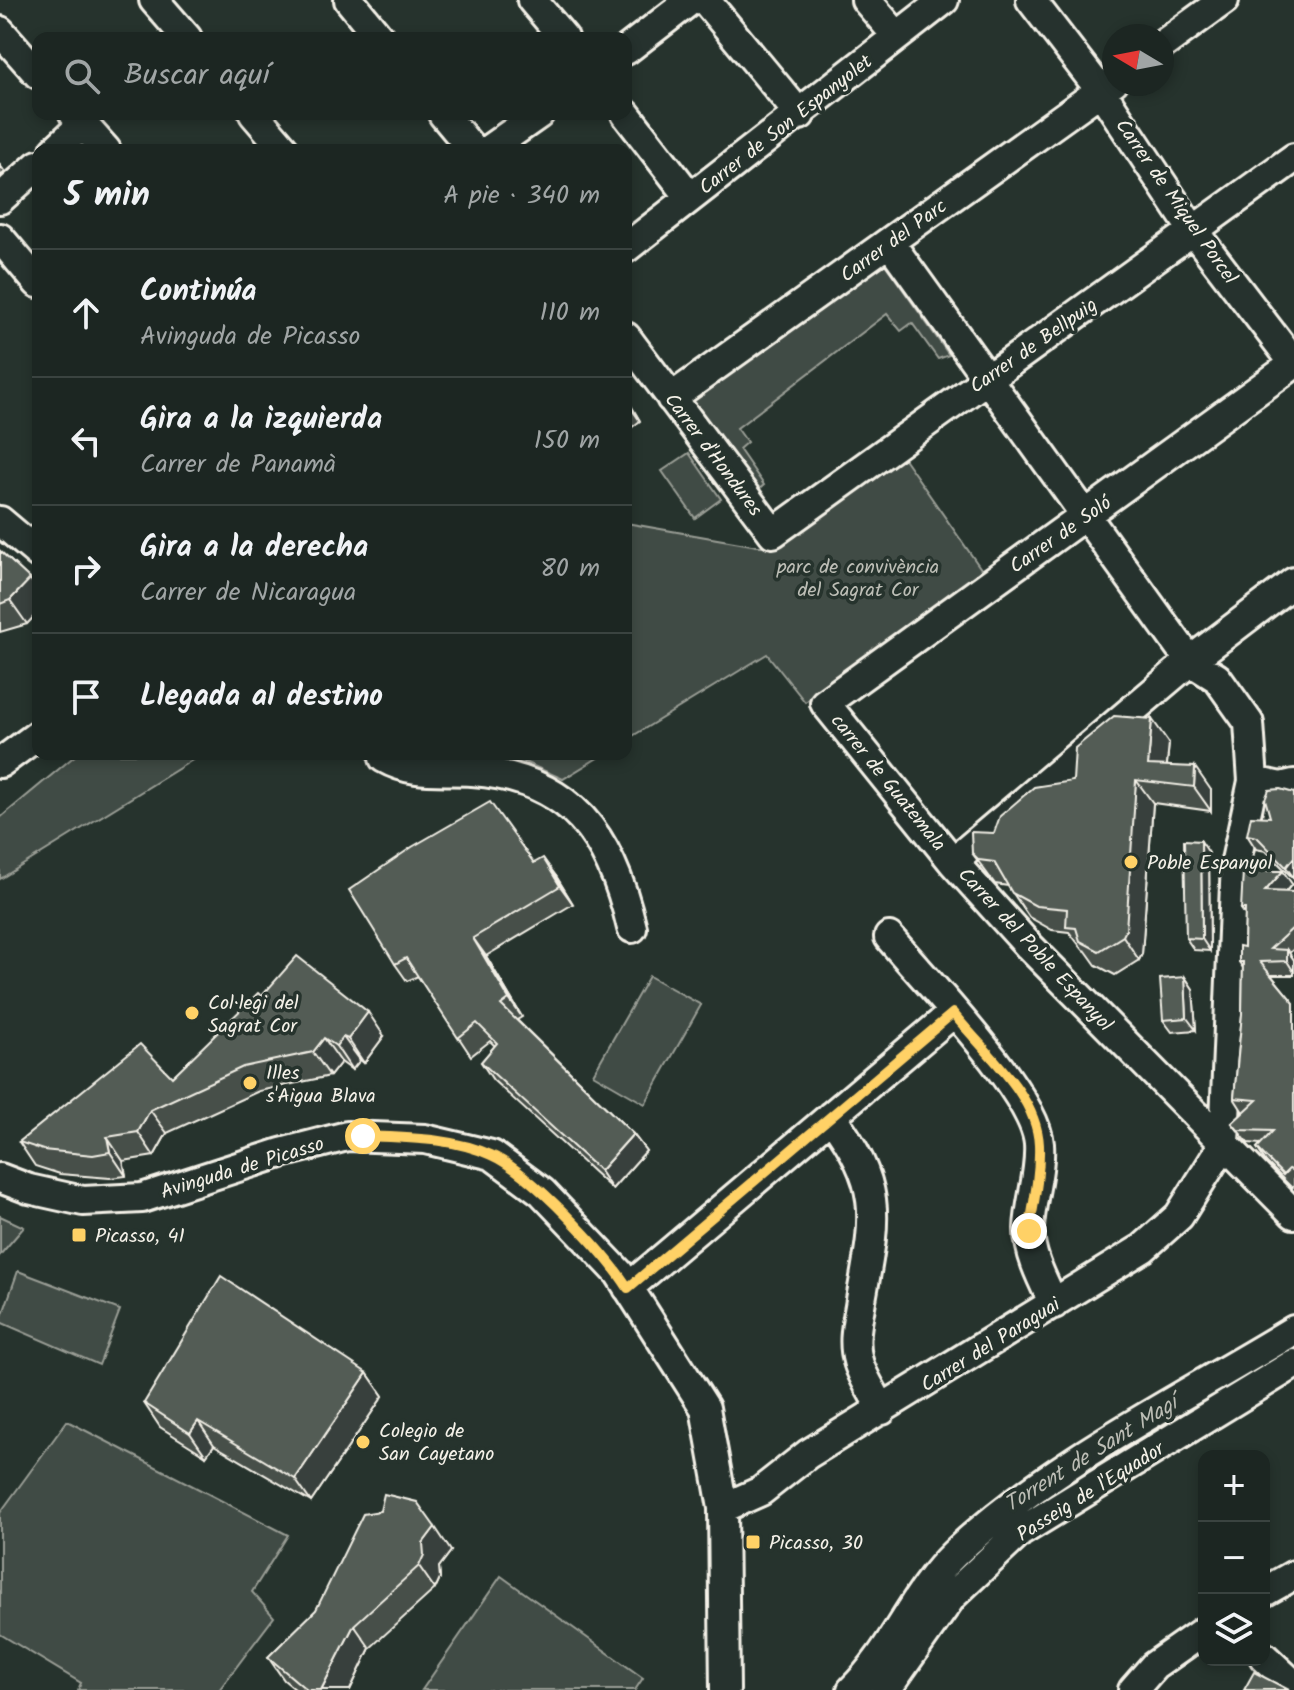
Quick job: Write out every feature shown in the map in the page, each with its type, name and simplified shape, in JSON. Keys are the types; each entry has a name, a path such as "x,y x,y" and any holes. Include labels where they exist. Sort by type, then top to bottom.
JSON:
{"street":[{"path":"154,0 182,32"},
{"path":"349,0 375,32"},
{"path":"532,0 559,32"},
{"path":"632,45 691,0"},
{"path":"705,0 800,115"},
{"path":"866,0 897,36"},
{"name":"Carrer de Son Espanyolet","path":"632,243 944,0"},
{"name":"Carrer de Miquel Porcel","path":"1031,0 1102,80"},
{"path":"1174,36 1224,0"},
{"path":"0,31 32,67"},
{"name":"Carrer del Parc","path":"671,398 1102,90"},
{"name":"Carrer de Miquel Porcel","path":"1113,96 1194,232 1294,364"},
{"path":"60,144 78,120"},
{"path":"80,120 101,144"},
{"path":"259,120 280,144"},
{"path":"448,120 468,144"},
{"path":"496,144 530,120"},
{"path":"631,120 690,197"},
{"name":"Carrer de Bellpuig","path":"773,533 1294,158"},
{"path":"0,199 32,170"},
{"path":"0,238 32,276"},
{"path":"890,243 1190,661 1217,678 1249,723 1253,781 1236,861 1224,1144"},
{"name":"Carrer d'Hondures","path":"632,345 773,533"},
{"name":"Carrer de Soló","path":"825,703 1294,364"},
{"path":"0,521 32,548"},
{"name":"Carrer del Poble Espanyol","path":"1294,582 1190,661 953,862 1029,946 1294,1214"},
{"name":"carrer de Guatemala","path":"825,703 953,862"},
{"path":"0,763 32,739"},
{"path":"398,760 504,775 571,807 586,820 612,859 632,928"},
{"path":"1253,781 1281,787 1294,784"},
{"path":"889,937 1006,1076 1031,1119 1039,1142 1029,1231 1037,1269 1054,1304"},
{"path":"628,1288 953,1013"},
{"path":"831,1116 853,1147 870,1182 875,1228 855,1336 858,1362 882,1410"},
{"name":"Avinguda de Picasso","path":"0,1178 29,1189 83,1201 142,1198 281,1153 347,1136 425,1139 492,1155 542,1192 628,1288 705,1408 723,1508 725,1690"},
{"name":"Carrer del Paraguai","path":"723,1508 761,1491 808,1454 1143,1248 1179,1216 1224,1144"},
{"name":"Passeig de l'Equador","path":"886,1690 952,1596 1020,1532 1138,1442 1294,1330"},
{"name":"Passeig de l'Equador","path":"852,1690 937,1571 956,1552 1050,1477 1138,1442 1294,1364"},
{"path":"1270,1589 1294,1575"},
{"path":"1133,1690 1154,1666 1198,1635"},
{"path":"1270,1663 1294,1685"}],"green space":[{"path":"880,257 949,355 938,359 912,323 901,331 887,314 737,428 747,442 739,449 764,485 751,496 679,399"},
{"path":"689,453 721,499 695,518 662,471"},
{"name":"parc de convivència del Sagrat Cor","path":"903,457 986,576 805,702 767,654 632,736 632,524 757,546 777,546"},
{"path":"70,760 192,760 0,879 0,818"},
{"path":"520,760 594,760 563,779"},
{"path":"649,976 701,1005 645,1104 593,1074"},
{"path":"0,1216 24,1227 0,1255"},
{"path":"18,1271 120,1310 99,1365 0,1322"},
{"path":"67,1421 288,1535 252,1592 274,1617 219,1690 78,1690 81,1683 0,1634 0,1513"},
{"path":"501,1576 643,1678 635,1690 422,1690"}],"shaded area":[{"path":"1294,1336 1294,1353 1149,1441 1141,1429"}],"building":[{"path":"0,551 30,579 10,600 0,604"},
{"path":"1114,716 1152,719 1148,765 1195,767 1194,787 1136,780 1126,930 1123,936 1099,951 1080,941 1076,928 1066,927 1067,909 1036,906 1012,893 994,862 979,860 972,853 971,832 994,833 1000,816 1034,787 1073,781 1075,748"},
{"path":"1269,790 1294,793 1294,857 1286,867 1257,837 1247,835 1251,816 1270,817 1265,799"},
{"path":"490,802 534,863 543,858 560,886 473,938 509,999 501,1005 633,1134 600,1171 481,1062 497,1043 477,1023 458,1038 406,958 395,964 349,890 412,847"},
{"path":"1184,840 1201,841 1202,939 1186,938"},
{"path":"1243,871 1283,871 1265,891 1294,892 1294,927 1270,949 1287,950 1287,961 1260,962 1294,1003 1294,1171 1289,1169 1283,1175 1257,1148 1273,1131 1238,1130 1232,1123 1257,1100 1234,1098 1242,1014 1243,962 1239,962 1239,946 1244,947 1245,909 1241,909"},
{"path":"297,956 368,1012 348,1039 343,1037 336,1046 324,1038 313,1052 243,1067 150,1110 138,1132 107,1137 110,1152 93,1155 43,1150 19,1142 140,1044 172,1077 258,993 262,996"},
{"path":"1185,977 1187,1018 1163,1020 1160,979"},
{"path":"221,1276 367,1373 295,1479 198,1421 190,1433 144,1403"},
{"path":"384,1494 417,1502 435,1527 423,1543 424,1555 419,1566 354,1625 321,1690 307,1690 268,1657 316,1610 363,1514 380,1511"},
{"path":"1254,1672 1289,1690 1244,1690"}],"place":[{"name":"Poble Espanyol","path":"1131,862"},
{"name":"Col·legi del Sagrat Cor","path":"192,1013"},
{"name":"Illes s'Aigua Blava","path":"250,1083"},
{"name":"Picasso, 41","path":"79,1235"},
{"name":"Colegio de San Cayetano","path":"363,1442"},
{"name":"Picasso, 30","path":"753,1542"}],"route":[{"path":"363,1136 425,1139 492,1155 542,1192 619,1273 628,1288 953,1013 1006,1076 1027,1107 1039,1142 1029,1231"}],"water label":[{"name":"Torrent de Sant Magí","path":"1090,1453"}]}
